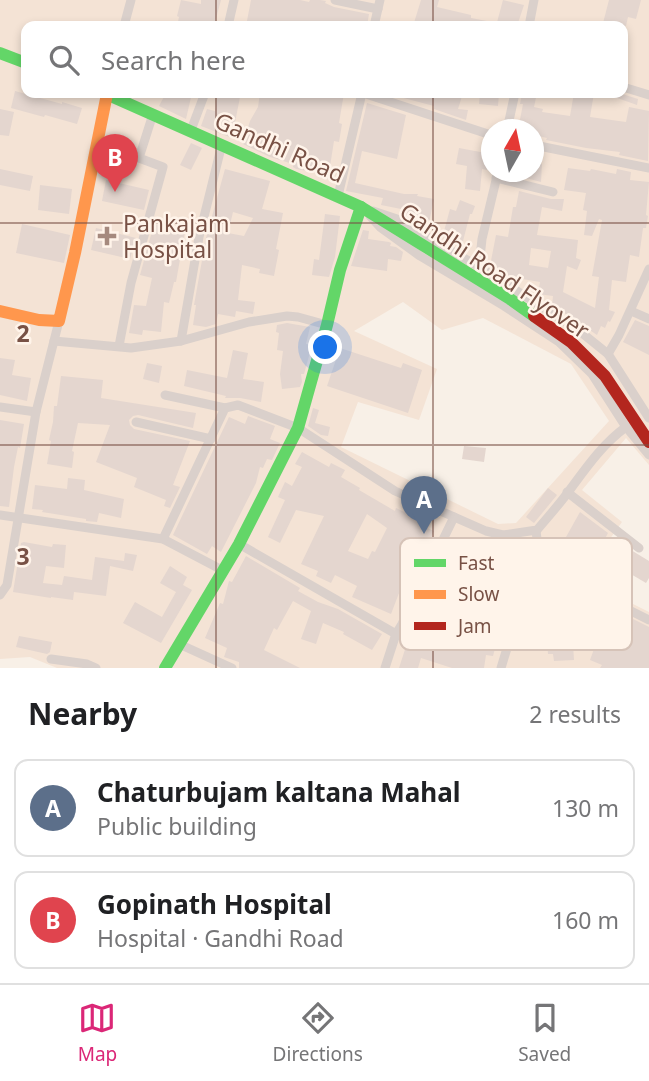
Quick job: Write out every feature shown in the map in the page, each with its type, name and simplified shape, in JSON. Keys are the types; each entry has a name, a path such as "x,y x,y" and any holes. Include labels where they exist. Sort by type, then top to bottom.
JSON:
{"main road":[{"path":"0,53 21,61"},
{"path":"0,311 39,320 59,321 105,98"},
{"name":"Gandhi Road","path":"117,98 361,207"},
{"path":"165,668 239,544 298,428 340,270 361,207"},
{"name":"Gandhi Road Flyover","path":"361,207 510,299 571,342 605,376 649,442"}],"street":[{"path":"125,21 131,0"},
{"path":"229,21 234,0"},
{"path":"335,0 379,4"},
{"path":"530,21 534,0"},
{"path":"628,89 649,95"},
{"path":"191,130 203,98"},
{"path":"338,196 362,98"},
{"path":"378,98 481,131"},
{"path":"509,119 514,98"},
{"path":"119,346 131,283 163,167 139,158 153,114"},
{"path":"181,341 198,237 222,144"},
{"path":"544,147 649,168"},
{"path":"479,267 482,239 495,182"},
{"path":"520,182 554,192"},
{"path":"361,207 397,219 577,329 608,354 649,418"},
{"path":"361,207 380,227 420,256 559,342 592,374 626,427 649,455"},
{"path":"608,354 645,288 649,269"},
{"path":"631,310 649,319"},
{"path":"54,341 131,348 181,341 249,322 287,316 328,321"},
{"path":"0,595 6,585 36,412 59,321"},
{"path":"164,395 225,408 238,405 298,428 395,491 499,535 536,531 589,462 626,427"},
{"path":"0,407 36,412"},
{"path":"163,539 225,408"},
{"path":"136,422 211,439"},
{"path":"568,492 626,538"},
{"path":"0,515 163,539 224,570"},
{"path":"444,538 454,517"},
{"path":"536,531 537,538"},
{"path":"632,542 639,548"},
{"path":"239,544 396,634"},
{"path":"632,612 649,620"},
{"path":"385,668 400,627"},
{"path":"177,647 232,668"},
{"path":"501,668 506,650"},
{"path":"51,659 87,664 96,668"}],"shaded area":[{"path":"0,0 649,0 649,465 626,438 582,490 622,522 611,538 400,538 400,650 632,650 632,604 649,612 649,668 57,668 30,657 0,659","holes":["403,302 442,330 483,318 571,364 609,421 516,523 498,524 341,447 358,402 419,420 437,369 354,331"]}],"building":[{"path":"181,0 201,4 201,0 221,0 215,21 178,21"},
{"path":"251,0 320,0 334,7 369,14 368,21 247,21"},
{"path":"421,0 439,0 437,7 487,21 415,21"},
{"path":"503,0 524,5 519,21 497,21"},
{"path":"609,0 641,0 636,19 628,17 627,21 604,21"},
{"path":"15,91 21,93 21,98 40,98 82,108 77,124 11,108"},
{"path":"628,96 638,99 637,105 617,98 628,98"},
{"path":"163,98 191,98 186,119 159,106"},
{"path":"217,98 240,98 232,138 201,126 207,109 215,111"},
{"path":"259,98 343,98 339,142 334,141 328,179 318,177 319,173 296,169 293,164 243,144 250,121 258,107"},
{"path":"404,98 461,98 458,109 468,110 466,120 434,109 434,106"},
{"path":"480,98 499,98 498,106 479,104"},
{"path":"521,98 536,98 534,107 543,109 542,112 570,116 573,98 593,98 590,117 626,122 629,107 649,111 648,161 619,155 620,152 546,140 544,119 520,119 523,104 520,104"},
{"path":"367,103 406,115 397,159 362,151 355,183 434,199 429,223 408,218 401,213 401,209 381,205 383,198 346,191"},
{"path":"0,109 14,112 9,136 0,135"},
{"path":"191,143 202,148 191,170 180,165"},
{"path":"459,148 481,152 480,191 465,189 467,166 456,164"},
{"path":"568,168 616,174 617,169 631,172 630,180 649,182 648,216 646,228 643,228 639,257 630,255 626,282 612,280 609,310 615,312 605,328 601,326 597,335 563,312 565,309 552,305 553,296 538,294 540,282 517,278 516,282 508,277 508,274 490,266 496,235 508,237 513,207 516,207 519,191 551,199 564,199 562,211 542,207 537,235 578,240 576,258 581,260 577,270 567,266 563,292 595,308 599,277 592,276 602,220 599,219 592,236 584,235 587,211 583,210 586,193 564,190","holes":["531,248 551,251 548,268 529,265"]},
{"path":"0,169 33,176 30,191 0,185"},
{"path":"225,169 270,181 262,209 283,213 276,249 279,250 274,276 242,265 238,300 255,302 253,314 236,311 235,317 218,314 216,324 206,327 193,325 206,238","holes":["233,212 253,218 244,236 228,233"]},
{"path":"106,180 149,190 144,210 102,201"},
{"path":"40,185 72,189 69,214 38,210"},
{"path":"460,200 475,206 470,214 463,241 443,235 450,209 456,211"},
{"path":"325,214 340,216 335,257 329,277 312,275 314,259 319,260"},
{"path":"22,224 70,235 64,263 16,253"},
{"path":"154,224 185,231 176,282 169,303 164,302 161,332 143,330 142,335 129,333 134,305 146,306 152,278 140,275"},
{"path":"96,228 136,238 130,259 91,250"},
{"path":"363,230 369,231 368,239 389,242 390,246 403,252 401,261 388,259 387,271 351,266"},
{"path":"635,320 649,326 649,355 623,342"},
{"path":"287,323 310,327 306,344 312,345 304,374 301,374 300,387 282,389 280,374 283,351 277,350 279,333 276,332 277,325"},
{"path":"340,348 401,368 403,363 422,370 408,413 327,386"},
{"path":"233,350 248,353 243,379 264,382 261,402 225,398 226,396 184,386 187,370 227,378"},
{"path":"0,358 15,360 12,375 31,378 27,401 0,395"},
{"path":"147,363 162,366 159,383 143,379"},
{"path":"61,376 103,380 101,398 196,413 193,428 138,415 129,420 134,429 190,441 173,485 180,487 170,508 164,506 166,500 134,487 137,478 96,462 110,425 78,423 72,451 72,468 47,464 54,406 57,406"},
{"path":"313,408 319,410 315,423 330,427 328,436 321,435 308,426"},
{"path":"248,416 275,426 270,439 280,443 272,460 267,459 263,468 260,467 256,483 221,552 212,546 207,554 173,535 229,417 245,424"},
{"path":"0,420 24,424 14,467 9,507 0,506"},
{"path":"464,446 486,448 484,462 462,459"},
{"path":"302,452 329,467 331,463 345,470 341,477 360,488 359,490 395,511 396,508 429,522 427,528 434,531 431,538 400,538 400,590 391,614 352,597 357,586 335,575 331,583 316,576 318,571 301,564 324,516 296,510 280,543 268,537 285,500 278,497 285,482 292,486 302,467 295,464","holes":["367,514 387,528 375,552 372,551 368,559 348,551"]},
{"path":"68,478 85,480 84,490 124,499 121,518 99,513 97,522 86,521 32,509 35,485 67,489"},
{"path":"548,488 557,495 534,523 526,517"},
{"path":"580,512 608,533 605,538 565,538"},
{"path":"21,543 52,547 53,544 66,545 64,568 46,566 43,583 62,585 64,576 92,580 95,557 124,561 125,553 137,555 133,571 110,566 106,596 74,592 73,600 51,598 13,592"},
{"path":"632,551 649,561 649,578 646,583 632,575"},
{"path":"246,556 300,588 298,591 338,609 382,634 372,650 343,634 344,632 323,623 316,644 301,639 311,611 293,601 277,630 274,628 264,650 300,668 239,668 239,662 224,657 227,648 205,638 220,603 223,604 229,581 232,582"},
{"path":"170,566 187,577 183,585 192,590 161,643 123,623 135,602 162,617 176,592 160,583"},
{"path":"632,618 649,627 649,668 600,668 602,665 590,660 594,650 632,650"},
{"path":"19,636 52,642 50,652 47,654 16,647"},
{"path":"405,650 495,650 493,656 486,655 484,668 452,668 421,658 418,668 399,668"},
{"path":"548,650 573,650 574,660 554,661 553,654 548,654"}],"traffic: fast":[{"path":"0,53 21,61"},
{"path":"115,98 361,207 534,316"},
{"path":"165,668 239,544 298,428 340,270 361,207"}],"traffic: slow":[{"path":"0,311 39,320 59,321 106,98"}],"traffic: jam":[{"path":"534,316 571,342 605,376 649,442"}],"place":[{"name":"Gopinath Hospital","path":"115,192"},
{"name":"Pankajam Hospital","path":"107,236"},
{"name":"Chaturbujam kaltana Mahal","path":"424,534"}]}
